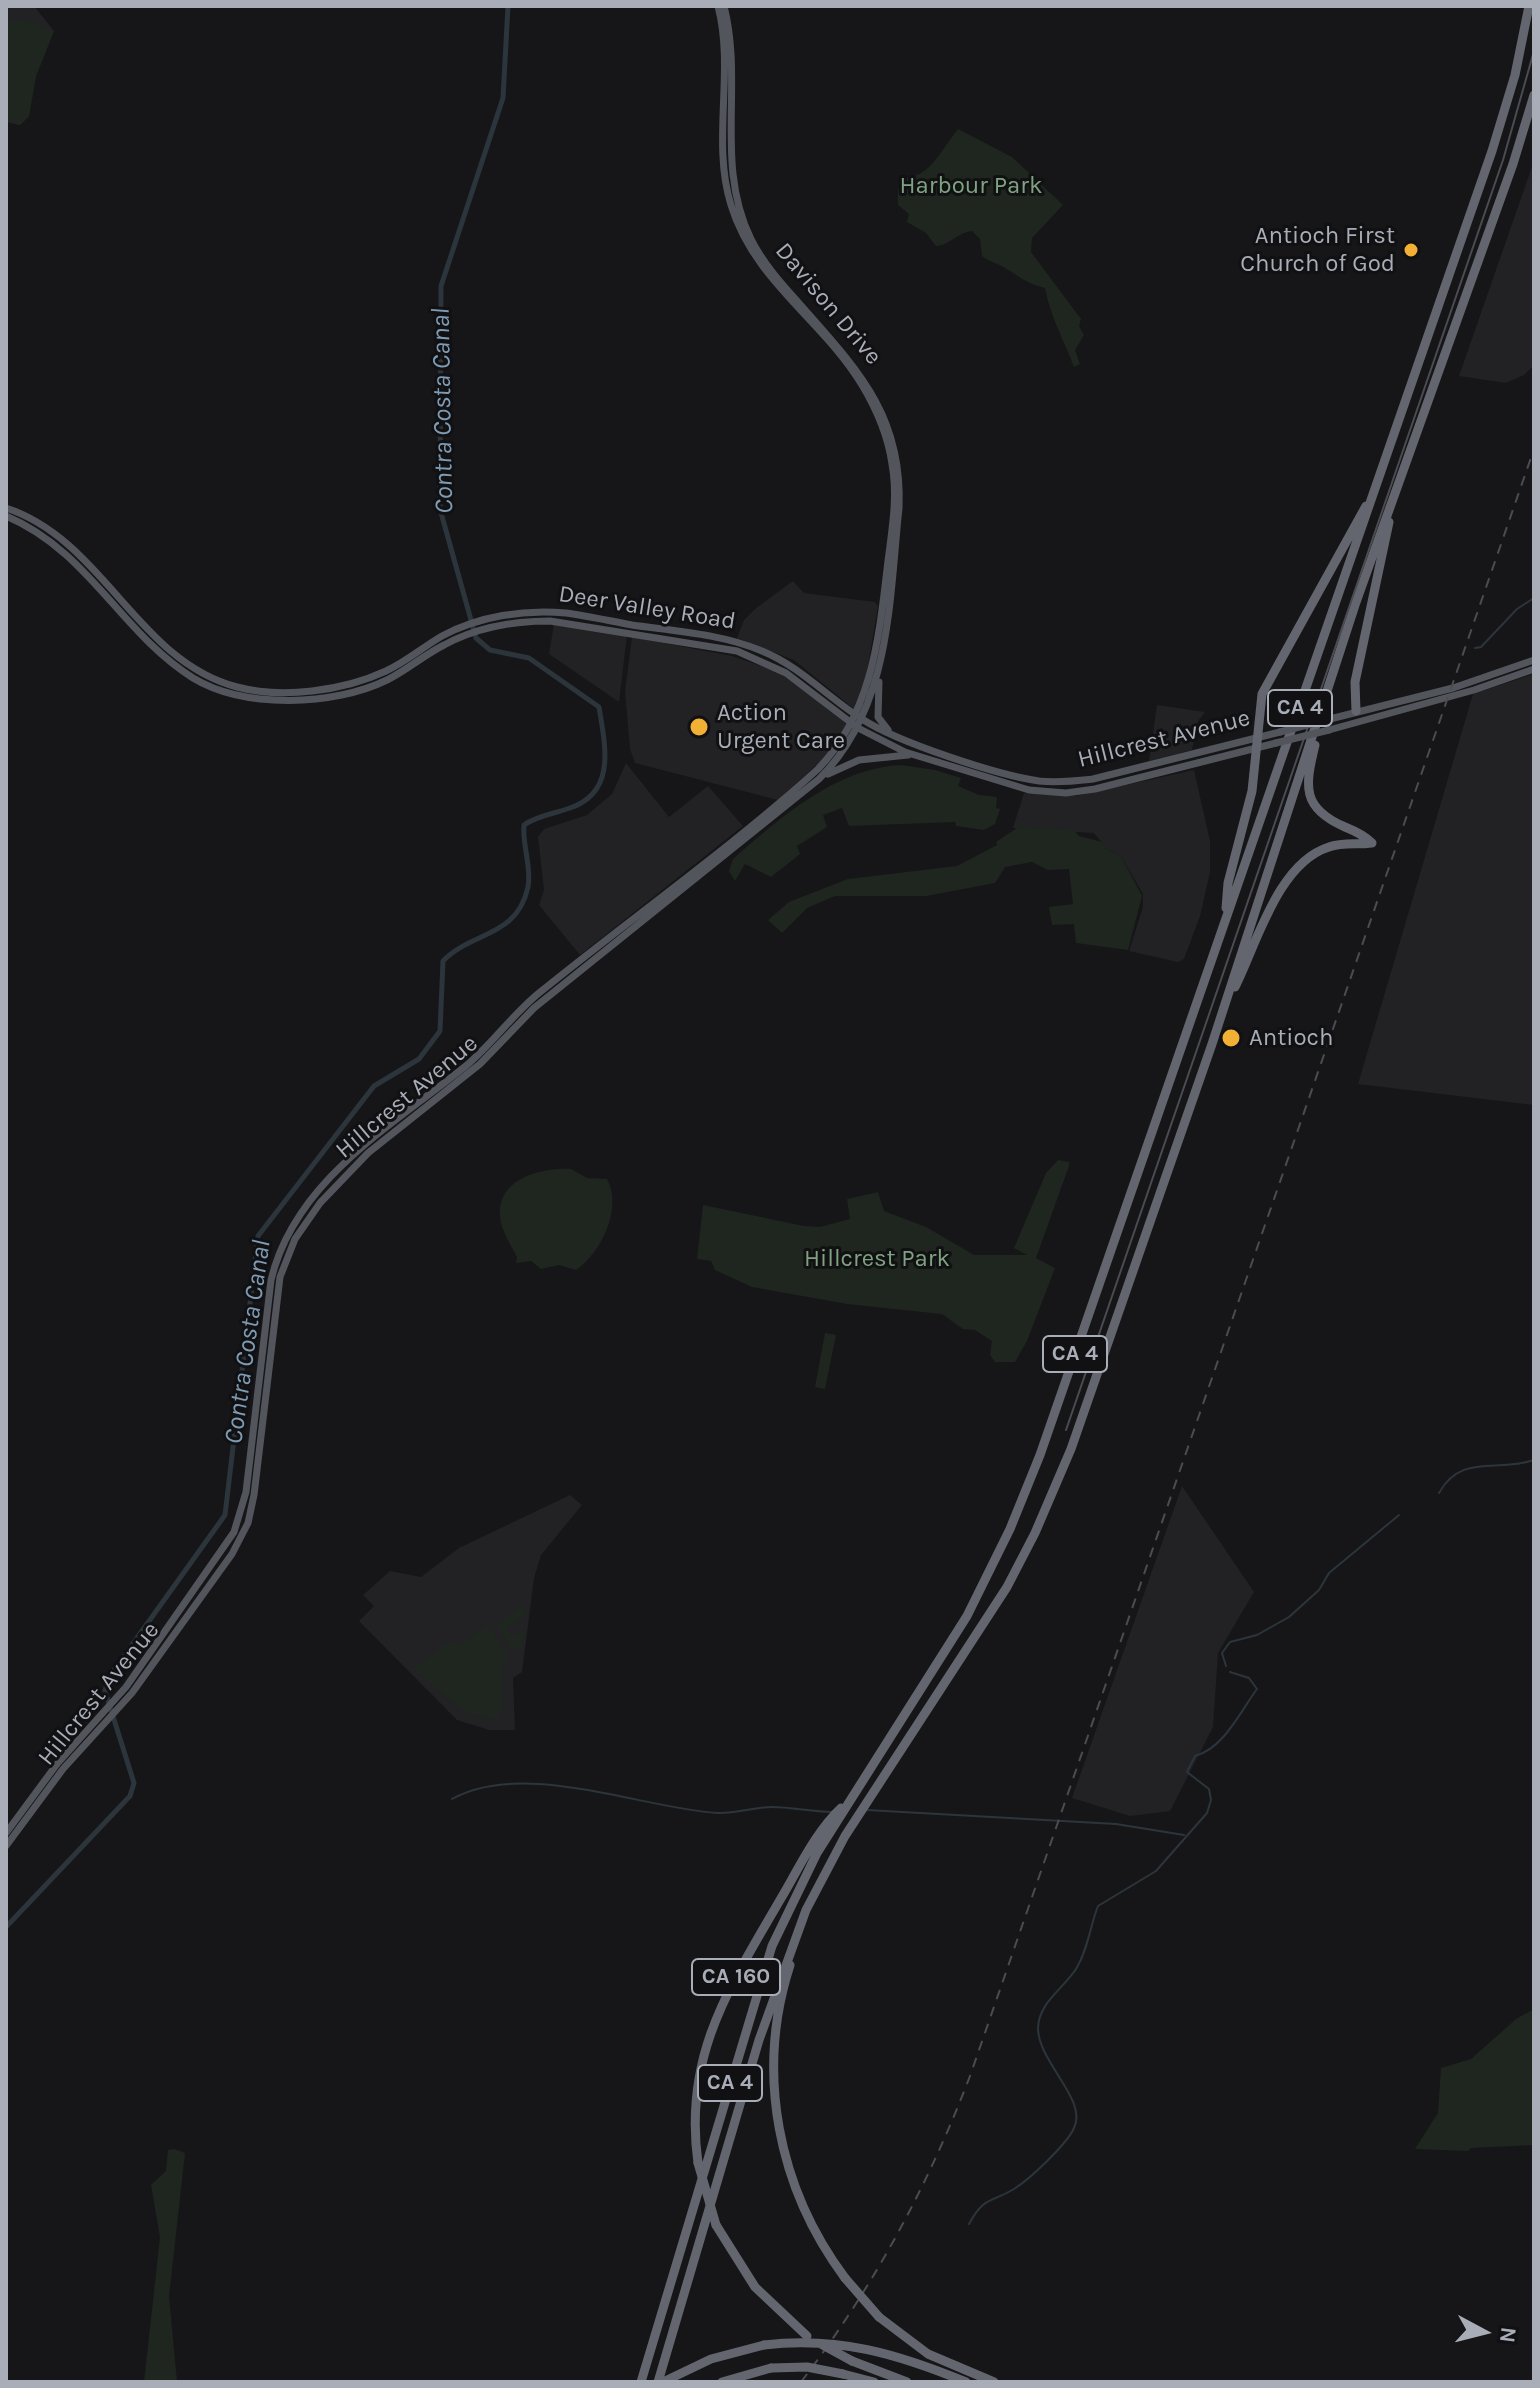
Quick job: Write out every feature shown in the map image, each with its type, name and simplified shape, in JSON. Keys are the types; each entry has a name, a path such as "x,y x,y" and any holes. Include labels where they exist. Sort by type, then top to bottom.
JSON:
{"highway":[{"name":"CA 4","path":"641,2382 772,1946 817,1853 967,1616 1022,1501 1496,141 1529,7"},
{"name":"CA 4","path":"661,2382 763,2025 788,1951 828,1865 992,1611 1035,1533 1071,1449 1220,1019 1403,465 1513,164 1534,95"},
{"path":"1356,711 1355,682 1403,465"},
{"path":"1224,923 1228,883 1252,791 1255,737 1262,694 1375,493"},
{"path":"1220,1019 1288,875 1326,847 1372,843 1322,815 1313,805 1308,789 1309,769 1332,673"},
{"name":"CA 160","path":"853,1798 837,1812 800,1867 714,2019 697,2083 694,2123 698,2163 716,2225 755,2287 807,2336 852,2361 907,2382"},
{"name":"CA 160","path":"828,1865 782,1992 774,2041 774,2085 780,2137 794,2186 816,2234 845,2278 879,2317 928,2354 994,2382"},
{"path":"661,2382 722,2356 764,2345 817,2342 857,2345 895,2354 966,2382"},
{"path":"722,2382 771,2368 807,2367 874,2382"}],"main road":[{"name":"Davison Drive","path":"721,6 730,60 731,172 749,235 772,271 863,376 892,436 900,487 899,508 880,672 859,717"},
{"name":"Davison Drive","path":"721,6 725,173 730,204 742,236 761,268 860,383 886,436 893,465 894,506 874,664 859,717"},
{"name":"Deer Valley Road","path":"6,508 34,519 69,545 174,656 198,671 239,687 290,692 362,680 397,666 466,630 519,613 566,613 739,643 798,669 859,717"},
{"name":"Deer Valley Road","path":"6,516 53,541 170,662 225,693 286,701 370,686 466,630"},
{"name":"Deer Valley Road","path":"480,626 550,621 737,651 786,673 855,726"},
{"name":"Hillcrest Avenue","path":"6,1833 57,1764 108,1714 119,1708 232,1554 248,1523 280,1277 303,1225 368,1153 465,1077 528,1013 819,779 859,717 895,736 1019,777 1065,783 1453,688 1534,660"},
{"name":"Hillcrest Avenue","path":"855,726 914,755 1020,788 1066,793 1329,730 1474,690 1534,669"},
{"path":"880,672 878,717 895,736"},
{"name":"Hillcrest Avenue","path":"6,1846 108,1714 215,1563 239,1518 246,1492 271,1280 279,1251 297,1219 325,1183 369,1140 468,1064 518,1011 809,777 855,726"},
{"path":"819,779 859,760 914,755"},
{"path":"568,980 585,963 586,955"}],"shaded area":[{"path":"6,6 34,6 54,31 36,76 29,116 20,125 6,122"},
{"path":"1534,161 1534,365 1524,375 1506,383 1459,376"},
{"path":"793,581 804,593 875,602 878,606 864,689 854,709 794,660 737,638 744,620"},
{"path":"554,624 627,635 619,702 549,654"},
{"path":"632,637 732,656 782,673 848,725 824,758 778,800 635,763 630,749 625,692"},
{"path":"1534,674 1534,1105 1358,1084 1473,694"},
{"path":"1157,705 1205,712 1198,721 1192,750 1149,761"},
{"path":"626,763 669,817 708,786 743,826 580,955 539,905 544,890 538,837 544,829 587,815 612,794"},
{"path":"1194,770 1210,841 1210,872 1200,916 1184,959 1178,962 1129,951 1143,907 1143,894 1121,856 1108,850 1094,833 1013,828 1024,793 1076,796"},
{"path":"1182,1486 1254,1592 1218,1653 1213,1727 1170,1811 1130,1816 1072,1798"},
{"path":"570,1495 582,1505 541,1555 534,1578 522,1672 513,1678 515,1730 489,1730 457,1720 359,1621 374,1606 363,1595 390,1571 421,1577 459,1548"}],"green space":[{"path":"17,18 54,31 36,76 29,116 20,125 6,122 6,23"},
{"name":"Harbour Park","path":"958,129 1012,157 1063,205 1032,238 1031,252 1081,319 1079,326 1084,335 1075,350 1080,364 1074,367 1045,288 987,260 982,256 980,239 972,231 936,246 926,233 907,222 909,214 898,205 902,181 930,166"},
{"path":"901,765 961,778 958,786 979,795 997,797 996,808 1000,809 995,824 984,830 956,826 955,822 849,826 842,808 823,815 827,827 797,846 800,854 771,877 745,864 735,881 729,871 733,859 811,797 854,775"},
{"path":"1020,826 1074,830 1079,836 1102,842 1108,850 1121,856 1142,896 1128,950 1076,943 1074,924 1052,925 1049,907 1073,904 1069,869 1048,870 1032,862 1005,867 995,883 926,896 835,896 807,908 782,933 768,920 789,902 848,879 957,866 997,845 996,842"},
{"name":"Hillcrest Park","path":"1058,1160 1069,1162 1069,1166 1036,1258 1055,1268 1027,1341 1015,1362 995,1362 990,1355 992,1341 975,1330 963,1329 942,1314 847,1304 752,1287 715,1270 711,1261 697,1259 703,1205 820,1227 850,1219 847,1199 878,1192 884,1211 926,1227 974,1255 1027,1255 1014,1248 1046,1173"},
{"path":"571,1169 587,1178 607,1179 611,1191 611,1216 594,1253 576,1270 559,1265 541,1269 531,1261 516,1263 517,1257 501,1222 500,1209 508,1189 526,1176 538,1172"},
{"path":"825,1333 836,1335 825,1389 815,1387"},
{"path":"521,1606 526,1613 506,1628 512,1636 524,1632 522,1650 512,1649 496,1625"},
{"path":"487,1625 508,1655 502,1672 503,1712 493,1720 465,1712 413,1669 451,1640 457,1647"},
{"path":"1534,2009 1534,2145 1471,2148 1468,2151 1415,2149 1438,2113 1441,2068 1471,2059 1516,2019"},
{"path":"168,2150 185,2153 169,2296 177,2382 144,2382 160,2237 151,2185 166,2171"}],"waterway":[{"name":"Contra Costa Canal","path":"6,1927 130,1796 134,1783 105,1691 109,1677 225,1515 258,1236 374,1086 419,1059 440,1031 443,961 455,951 504,925 522,904 529,880 524,825 585,801 601,779 605,751 599,707 529,658 490,650 476,638 440,509 441,286 503,98 508,6"},
{"path":"1475,648 1481,647 1517,609 1534,598"},
{"path":"1439,1493 1448,1481 1469,1468 1534,1460"},
{"path":"1226,1666 1222,1653 1230,1642 1257,1635 1289,1617 1319,1590 1329,1573 1399,1515"},
{"path":"969,2224 984,2204 1014,2189 1038,2170 1074,2128 1077,2117 1069,2093 1040,2042 1038,2029 1042,2011 1080,1962 1098,1906 1156,1871 1207,1813 1211,1800 1209,1789 1187,1772 1195,1756 1223,1737 1257,1689 1249,1678 1230,1672"},
{"path":"452,1799 481,1788 513,1784 547,1785 717,1813 772,1807 833,1812"},
{"path":"867,1810 1116,1824 1184,1835"}],"tram line":[{"path":"1066,1430 1503,160 1534,51"}],"railway":[{"path":"801,2382 852,2310 897,2235 936,2157 970,2076 1534,449"}],"place":[{"name":"Antioch First Church of God","path":"1411,250"},
{"name":"Action Urgent Care","path":"699,727"},
{"name":"Antioch","path":"1231,1038"}]}
